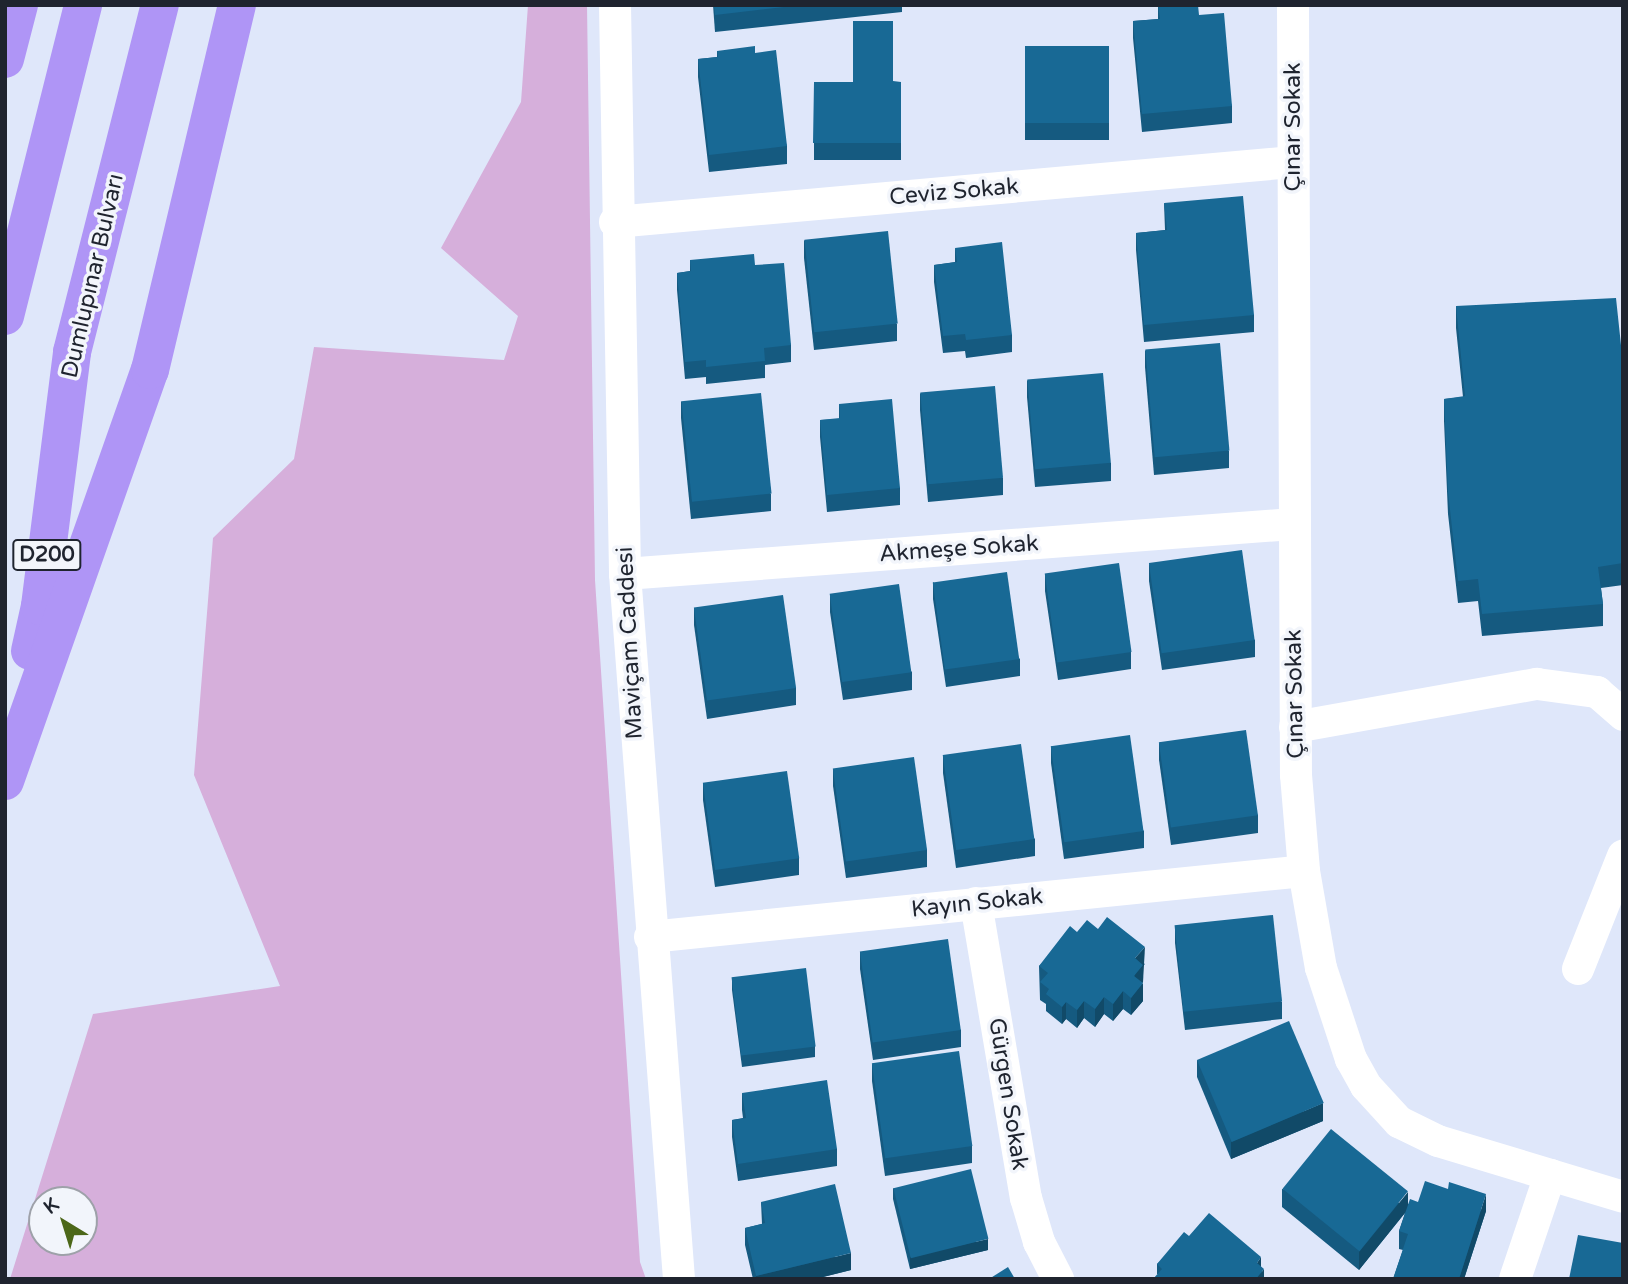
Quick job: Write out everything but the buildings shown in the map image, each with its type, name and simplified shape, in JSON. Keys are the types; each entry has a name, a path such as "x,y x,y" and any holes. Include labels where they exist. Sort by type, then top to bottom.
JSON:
{"highway":[{"path":"5,59 19,5"},
{"path":"5,316 83,5"},
{"name":"Dumlupınar Bulvarı","path":"5,755 40,606 72,352 160,5"},
{"path":"5,781 150,370 237,5"}],"street":[{"name":"Maviçam Caddesi","path":"615,5 615,222 625,574 650,937 679,1279"},
{"name":"Çınar Sokak","path":"1293,5 1295,727 1304,872 1321,968 1351,1059 1385,1110 1407,1127 1438,1141 1623,1197"},
{"name":"Ceviz Sokak","path":"615,222 1293,162"},
{"name":"Akmeşe Sokak","path":"625,574 1293,524"},
{"path":"1295,727 1537,684 1597,692 1623,715"},
{"path":"1578,969 1623,856"},
{"name":"Kayın Sokak","path":"650,937 1304,872"},
{"name":"Gürgen Sokak","path":"976,903 1026,1198 1039,1242 1058,1279"},
{"path":"1515,1279 1550,1175"}],"shaded area":[{"path":"528,5 587,5 595,580 640,1262 646,1279 10,1279 28,1222 28,1256 98,1256 98,1186 39,1186 93,1014 280,986 194,775 213,538 294,459 314,347 504,360 518,316 441,248 521,102"}]}
